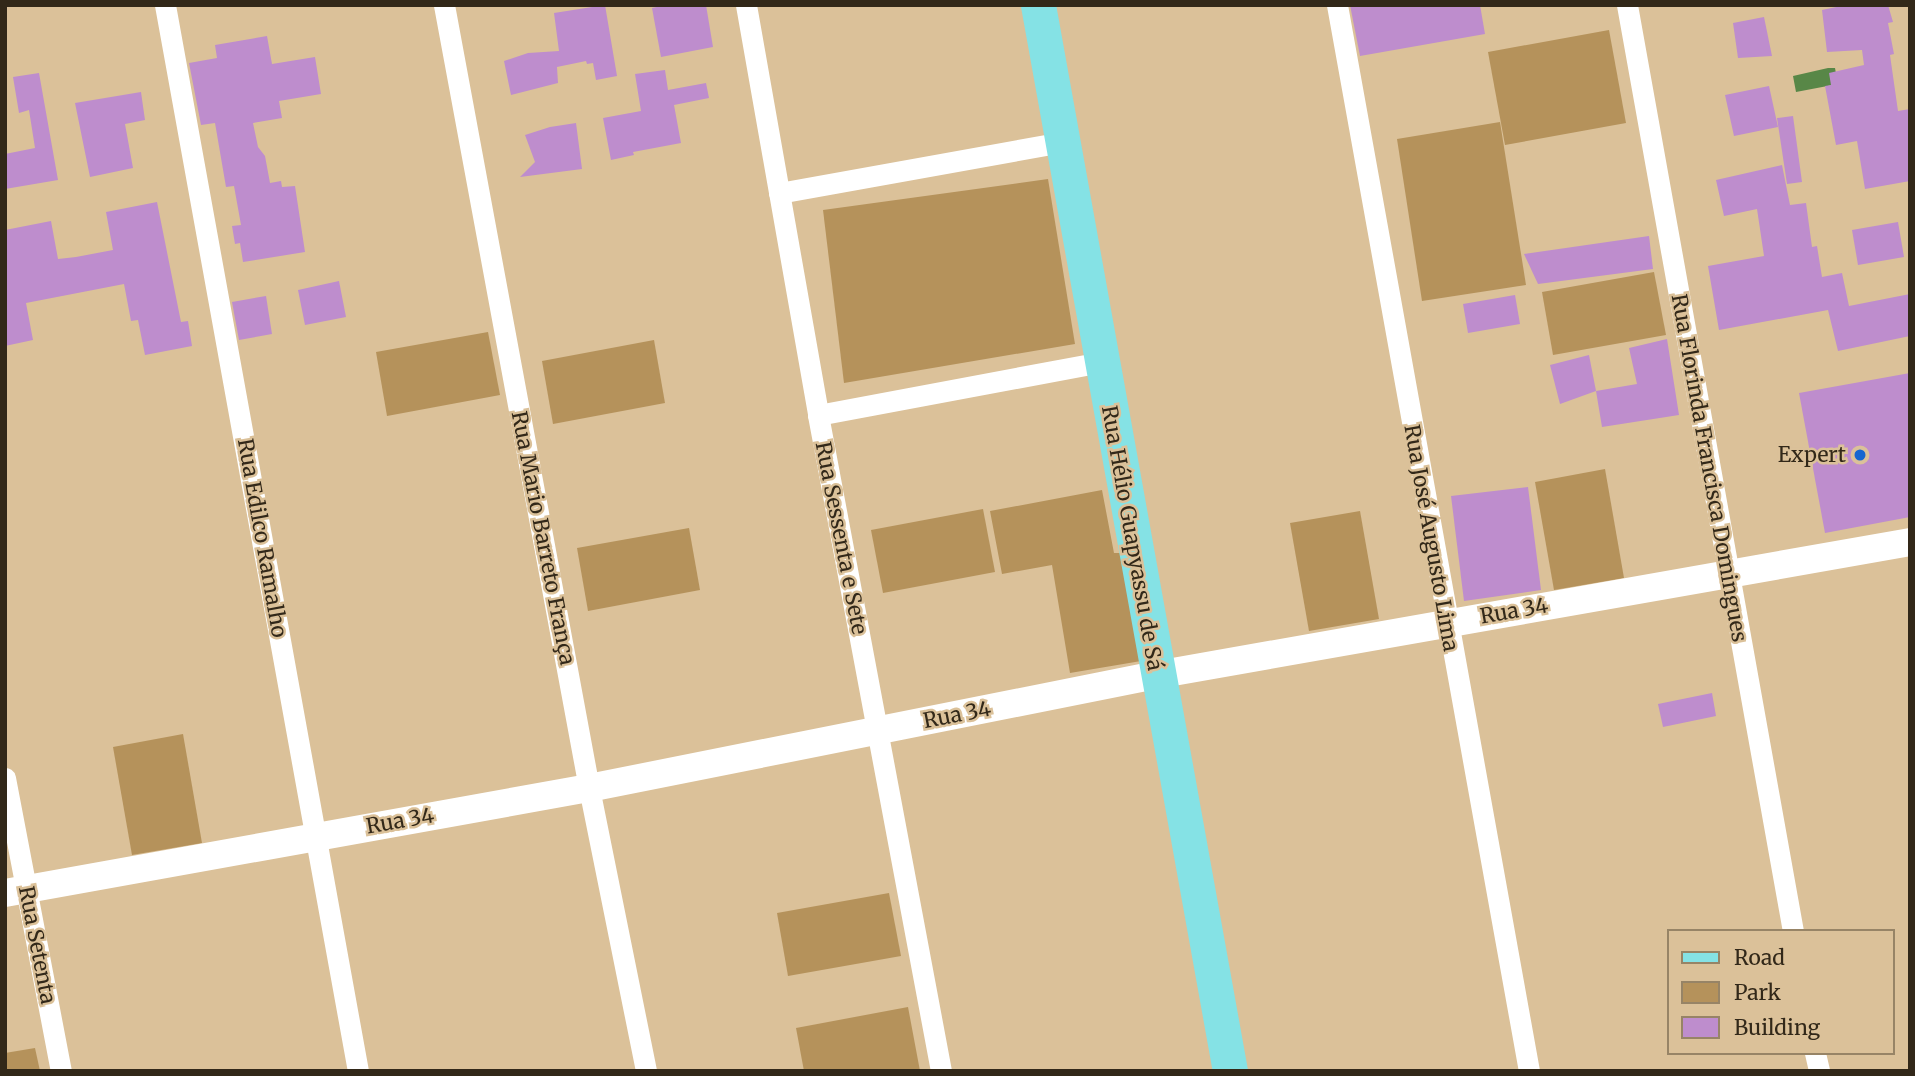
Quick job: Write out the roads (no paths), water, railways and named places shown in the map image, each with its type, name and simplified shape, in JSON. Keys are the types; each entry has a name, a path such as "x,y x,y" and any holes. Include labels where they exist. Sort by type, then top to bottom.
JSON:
{"main road":[{"name":"Rua Hélio Guapyassu de Sá","path":"1038,5 1156,675 1230,1071"}],"street":[{"name":"Rua Edilco Ramalho","path":"165,5 358,1071"},
{"name":"Rua Mario Barreto França","path":"444,5 589,788 646,1071"},
{"name":"Rua Sessenta e Sete","path":"746,5 818,415 941,1071"},
{"name":"Rua José Augusto Lima","path":"1337,5 1446,624 1529,1071"},
{"name":"Rua Florinda Francisca Domingues","path":"1627,5 1793,929"},
{"path":"779,193 1062,142"},
{"path":"818,415 1100,362"},
{"name":"Rua 34","path":"16,891 589,788 1156,675 1910,542"},
{"name":"Rua Setenta","path":"5,778 16,891 61,1071"}],"place":[{"name":"Expert","path":"1860,455"}]}
